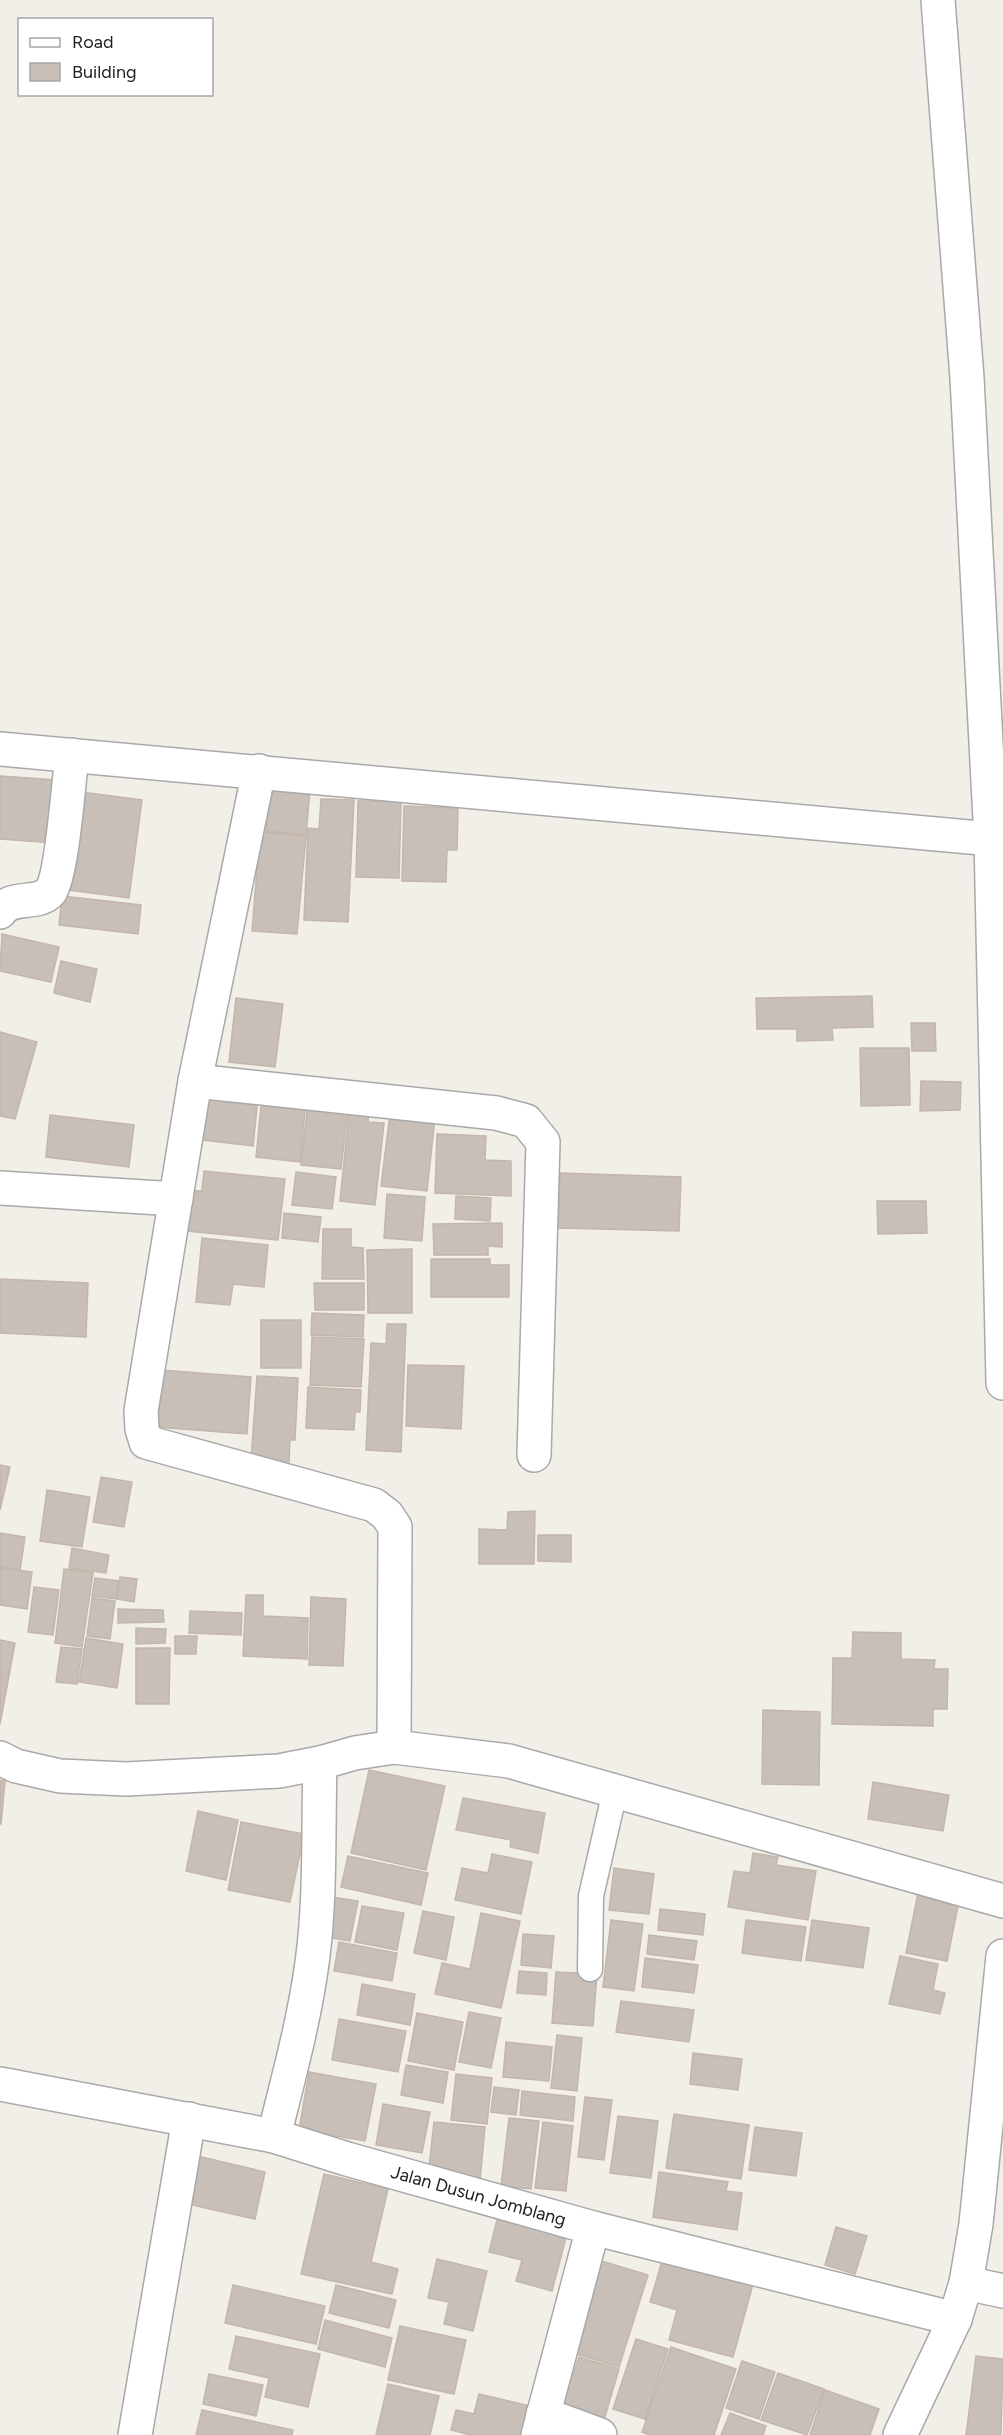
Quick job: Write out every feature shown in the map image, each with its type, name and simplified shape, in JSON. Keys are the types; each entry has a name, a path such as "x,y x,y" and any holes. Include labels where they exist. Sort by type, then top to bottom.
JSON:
{"street":[{"path":"938,0 968,378 997,839 1003,1383"},
{"path":"0,749 997,839"},
{"path":"0,912 8,903 42,896 51,891 63,833 72,755"},
{"path":"259,771 195,1081 141,1411 142,1429 146,1442 374,1505 387,1515 395,1527 394,1747"},
{"path":"195,1081 496,1113 526,1121 543,1142 534,1455"},
{"path":"0,1188 176,1199"},
{"path":"0,1758 16,1766 60,1776 126,1779 279,1771 355,1753 394,1747 509,1761 1003,1901"},
{"path":"273,2136 300,2029 312,1962 317,1900 320,1763"},
{"path":"900,2435 955,2319 966,2283 976,2224 1003,1956"},
{"name":"Jalan Dusun Jomblang","path":"0,2084 273,2136 593,2228 955,2319"},
{"path":"135,2435 189,2119"},
{"path":"593,2228 540,2424 600,2435"},
{"path":"966,2283 1003,2291"}],"lane":[{"path":"590,1969 591,1896 615,1791"}],"building":[{"path":"0,776 58,780 54,843 0,839"},
{"path":"270,787 310,790 306,835 266,831"},
{"path":"73,791 142,800 129,898 61,889"},
{"path":"321,799 354,800 348,922 304,920 308,828 319,829"},
{"path":"358,801 401,801 399,878 356,877"},
{"path":"404,806 458,808 457,850 447,850 446,882 402,881"},
{"path":"260,832 306,836 297,934 252,931"},
{"path":"62,896 141,905 138,934 59,925"},
{"path":"2,934 59,947 51,982 0,971"},
{"path":"61,961 97,969 90,1002 54,993"},
{"path":"872,996 873,1027 832,1028 833,1040 797,1041 797,1029 757,1029 756,998"},
{"path":"236,998 283,1004 275,1067 229,1062"},
{"path":"911,1023 935,1023 936,1051 912,1051"},
{"path":"0,1032 37,1042 15,1119 0,1116"},
{"path":"860,1048 909,1048 910,1105 861,1106"},
{"path":"921,1081 961,1082 960,1110 920,1111"},
{"path":"199,1090 258,1097 253,1146 194,1139"},
{"path":"262,1097 306,1101 300,1162 256,1157"},
{"path":"308,1103 348,1107 341,1169 301,1165"},
{"path":"350,1103 370,1105 368,1122 384,1123 375,1205 340,1201"},
{"path":"390,1113 435,1118 427,1191 381,1186"},
{"path":"50,1115 134,1125 129,1167 46,1157"},
{"path":"437,1134 486,1136 485,1160 511,1161 511,1196 435,1193"},
{"path":"204,1171 285,1179 278,1240 177,1230 181,1190 202,1191"},
{"path":"296,1172 336,1177 332,1209 292,1205"},
{"path":"560,1173 681,1177 679,1231 558,1228"},
{"path":"387,1194 425,1197 422,1241 384,1238"},
{"path":"456,1196 491,1198 490,1221 455,1219"},
{"path":"877,1201 926,1201 927,1233 878,1234"},
{"path":"284,1213 321,1217 318,1242 282,1238"},
{"path":"502,1223 502,1247 488,1246 488,1255 434,1255 433,1224"},
{"path":"323,1229 351,1229 351,1247 363,1248 364,1279 322,1279"},
{"path":"202,1238 268,1245 264,1287 233,1284 230,1305 196,1302"},
{"path":"412,1249 412,1313 368,1313 367,1250"},
{"path":"431,1259 490,1259 490,1265 509,1265 509,1297 431,1297"},
{"path":"0,1279 88,1283 86,1337 0,1333"},
{"path":"314,1283 364,1283 364,1310 315,1310"},
{"path":"312,1313 364,1315 363,1337 311,1335"},
{"path":"261,1320 301,1320 301,1368 261,1368"},
{"path":"387,1324 406,1324 401,1452 366,1450 371,1343 386,1344"},
{"path":"312,1337 364,1339 361,1387 310,1385"},
{"path":"408,1365 464,1366 461,1429 406,1426"},
{"path":"161,1370 251,1377 247,1434 156,1427"},
{"path":"257,1376 298,1378 295,1440 290,1440 289,1462 251,1460"},
{"path":"308,1387 361,1390 360,1412 355,1412 354,1430 306,1428"},
{"path":"0,1465 10,1467 0,1510"},
{"path":"101,1477 132,1482 124,1527 93,1522"},
{"path":"47,1490 90,1497 82,1547 40,1541"},
{"path":"535,1511 534,1564 479,1564 479,1529 507,1530 508,1512"},
{"path":"0,1533 25,1537 20,1570 0,1567"},
{"path":"538,1535 571,1535 571,1562 538,1561"},
{"path":"72,1548 109,1555 106,1573 69,1568"},
{"path":"0,1568 32,1572 27,1609 0,1605"},
{"path":"64,1569 93,1573 82,1647 55,1643"},
{"path":"120,1577 137,1579 134,1602 117,1599"},
{"path":"95,1578 118,1581 116,1599 92,1596"},
{"path":"34,1587 59,1590 53,1635 28,1632"},
{"path":"246,1595 263,1595 263,1616 308,1618 307,1659 243,1656"},
{"path":"311,1597 346,1599 343,1666 309,1665"},
{"path":"92,1598 115,1601 110,1639 87,1636"},
{"path":"118,1609 163,1610 164,1622 118,1623"},
{"path":"190,1611 242,1613 241,1635 189,1633"},
{"path":"136,1628 166,1629 165,1643 136,1644"},
{"path":"853,1632 901,1633 901,1659 935,1660 934,1669 948,1669 947,1709 933,1709 933,1726 832,1724 833,1658 852,1658"},
{"path":"175,1636 197,1636 196,1654 175,1654"},
{"path":"86,1638 123,1644 117,1688 79,1682"},
{"path":"0,1640 15,1643 0,1724"},
{"path":"61,1647 82,1649 77,1684 56,1682"},
{"path":"136,1648 170,1648 169,1704 136,1704"},
{"path":"763,1710 820,1712 819,1785 762,1784"},
{"path":"369,1770 445,1786 426,1870 351,1853"},
{"path":"0,1780 5,1781 1,1824 0,1824"},
{"path":"873,1782 949,1795 943,1831 868,1819"},
{"path":"463,1798 545,1813 538,1853 510,1847 511,1840 456,1830"},
{"path":"198,1811 238,1820 226,1880 186,1871"},
{"path":"241,1822 304,1834 290,1902 228,1890"},
{"path":"753,1853 778,1857 776,1865 816,1871 808,1920 728,1907 734,1871 750,1873"},
{"path":"492,1854 532,1862 521,1914 455,1900 462,1868 488,1873"},
{"path":"348,1856 428,1873 421,1905 341,1887"},
{"path":"614,1868 654,1874 649,1914 609,1910"},
{"path":"919,1888 960,1896 947,1961 906,1953"},
{"path":"332,1897 358,1901 350,1941 325,1937"},
{"path":"362,1906 404,1913 397,1950 355,1942"},
{"path":"660,1909 705,1914 703,1935 658,1930"},
{"path":"423,1911 454,1917 446,1960 414,1953"},
{"path":"481,1913 520,1921 501,2008 435,1994 442,1963 470,1969"},
{"path":"611,1920 643,1924 634,1991 603,1987"},
{"path":"746,1920 806,1927 801,1961 742,1953"},
{"path":"812,1920 869,1928 863,1968 806,1960"},
{"path":"523,1934 554,1936 551,1968 521,1965"},
{"path":"649,1935 697,1941 694,1960 647,1954"},
{"path":"339,1942 397,1953 392,1981 334,1971"},
{"path":"900,1956 938,1964 933,1990 945,1993 940,2014 889,2004"},
{"path":"645,1958 698,1965 694,1993 642,1987"},
{"path":"519,1971 547,1973 546,1995 517,1993"},
{"path":"556,1972 597,1974 593,2026 552,2023"},
{"path":"362,1984 415,1994 410,2025 357,2015"},
{"path":"621,2001 694,2010 689,2042 616,2032"},
{"path":"469,2012 501,2018 491,2068 459,2062"},
{"path":"417,2013 463,2022 454,2070 408,2061"},
{"path":"339,2019 406,2031 398,2072 332,2060"},
{"path":"557,2035 582,2038 577,2091 551,2088"},
{"path":"506,2042 552,2047 549,2081 503,2077"},
{"path":"693,2053 742,2059 738,2090 690,2084"},
{"path":"406,2065 448,2072 443,2103 401,2095"},
{"path":"309,2072 376,2084 365,2141 299,2130"},
{"path":"456,2074 492,2078 487,2124 451,2120"},
{"path":"494,2087 519,2090 516,2115 491,2112"},
{"path":"522,2091 575,2097 573,2121 520,2115"},
{"path":"585,2097 612,2100 604,2160 578,2157"},
{"path":"383,2104 430,2112 422,2153 376,2145"},
{"path":"674,2114 749,2125 741,2179 666,2168"},
{"path":"618,2116 658,2121 651,2178 610,2173"},
{"path":"509,2118 539,2121 531,2189 501,2186"},
{"path":"434,2122 485,2127 480,2181 428,2176"},
{"path":"543,2122 573,2126 566,2191 535,2188"},
{"path":"755,2127 802,2133 796,2176 749,2170"},
{"path":"193,2155 265,2172 255,2219 183,2203"},
{"path":"659,2172 728,2182 726,2191 742,2193 737,2230 653,2217"},
{"path":"324,2174 388,2189 371,2262 398,2269 392,2294 301,2274"},
{"path":"499,2212 568,2230 552,2291 516,2281 522,2260 489,2252"},
{"path":"836,2227 867,2236 855,2274 825,2265"},
{"path":"665,2251 755,2277 733,2357 669,2340 677,2310 650,2302"},
{"path":"437,2259 487,2271 473,2331 444,2324 449,2302 428,2298"},
{"path":"598,2260 648,2275 619,2367 570,2352"},
{"path":"233,2285 325,2306 316,2344 225,2323"},
{"path":"336,2285 396,2300 389,2328 329,2313"},
{"path":"325,2320 392,2338 385,2367 318,2349"},
{"path":"400,2326 466,2340 454,2394 388,2380"},
{"path":"236,2336 320,2354 308,2407 265,2397 269,2378 229,2369"},
{"path":"636,2339 668,2349 645,2419 613,2409"},
{"path":"671,2347 736,2369 714,2435 650,2435 642,2432"},
{"path":"976,2356 1003,2359 1001,2435 966,2435"},
{"path":"579,2357 619,2369 604,2420 547,2402 558,2370 573,2374"},
{"path":"742,2361 775,2372 759,2419 726,2408"},
{"path":"778,2373 824,2389 807,2435 761,2420"},
{"path":"209,2374 263,2385 256,2416 203,2404"},
{"path":"388,2384 439,2396 430,2435 376,2435"},
{"path":"825,2390 879,2409 870,2435 810,2435"},
{"path":"479,2394 534,2407 528,2435 470,2435 451,2430 456,2410 474,2414"},
{"path":"202,2410 293,2430 292,2435 196,2435"},
{"path":"730,2413 766,2426 763,2435 721,2435"}]}
